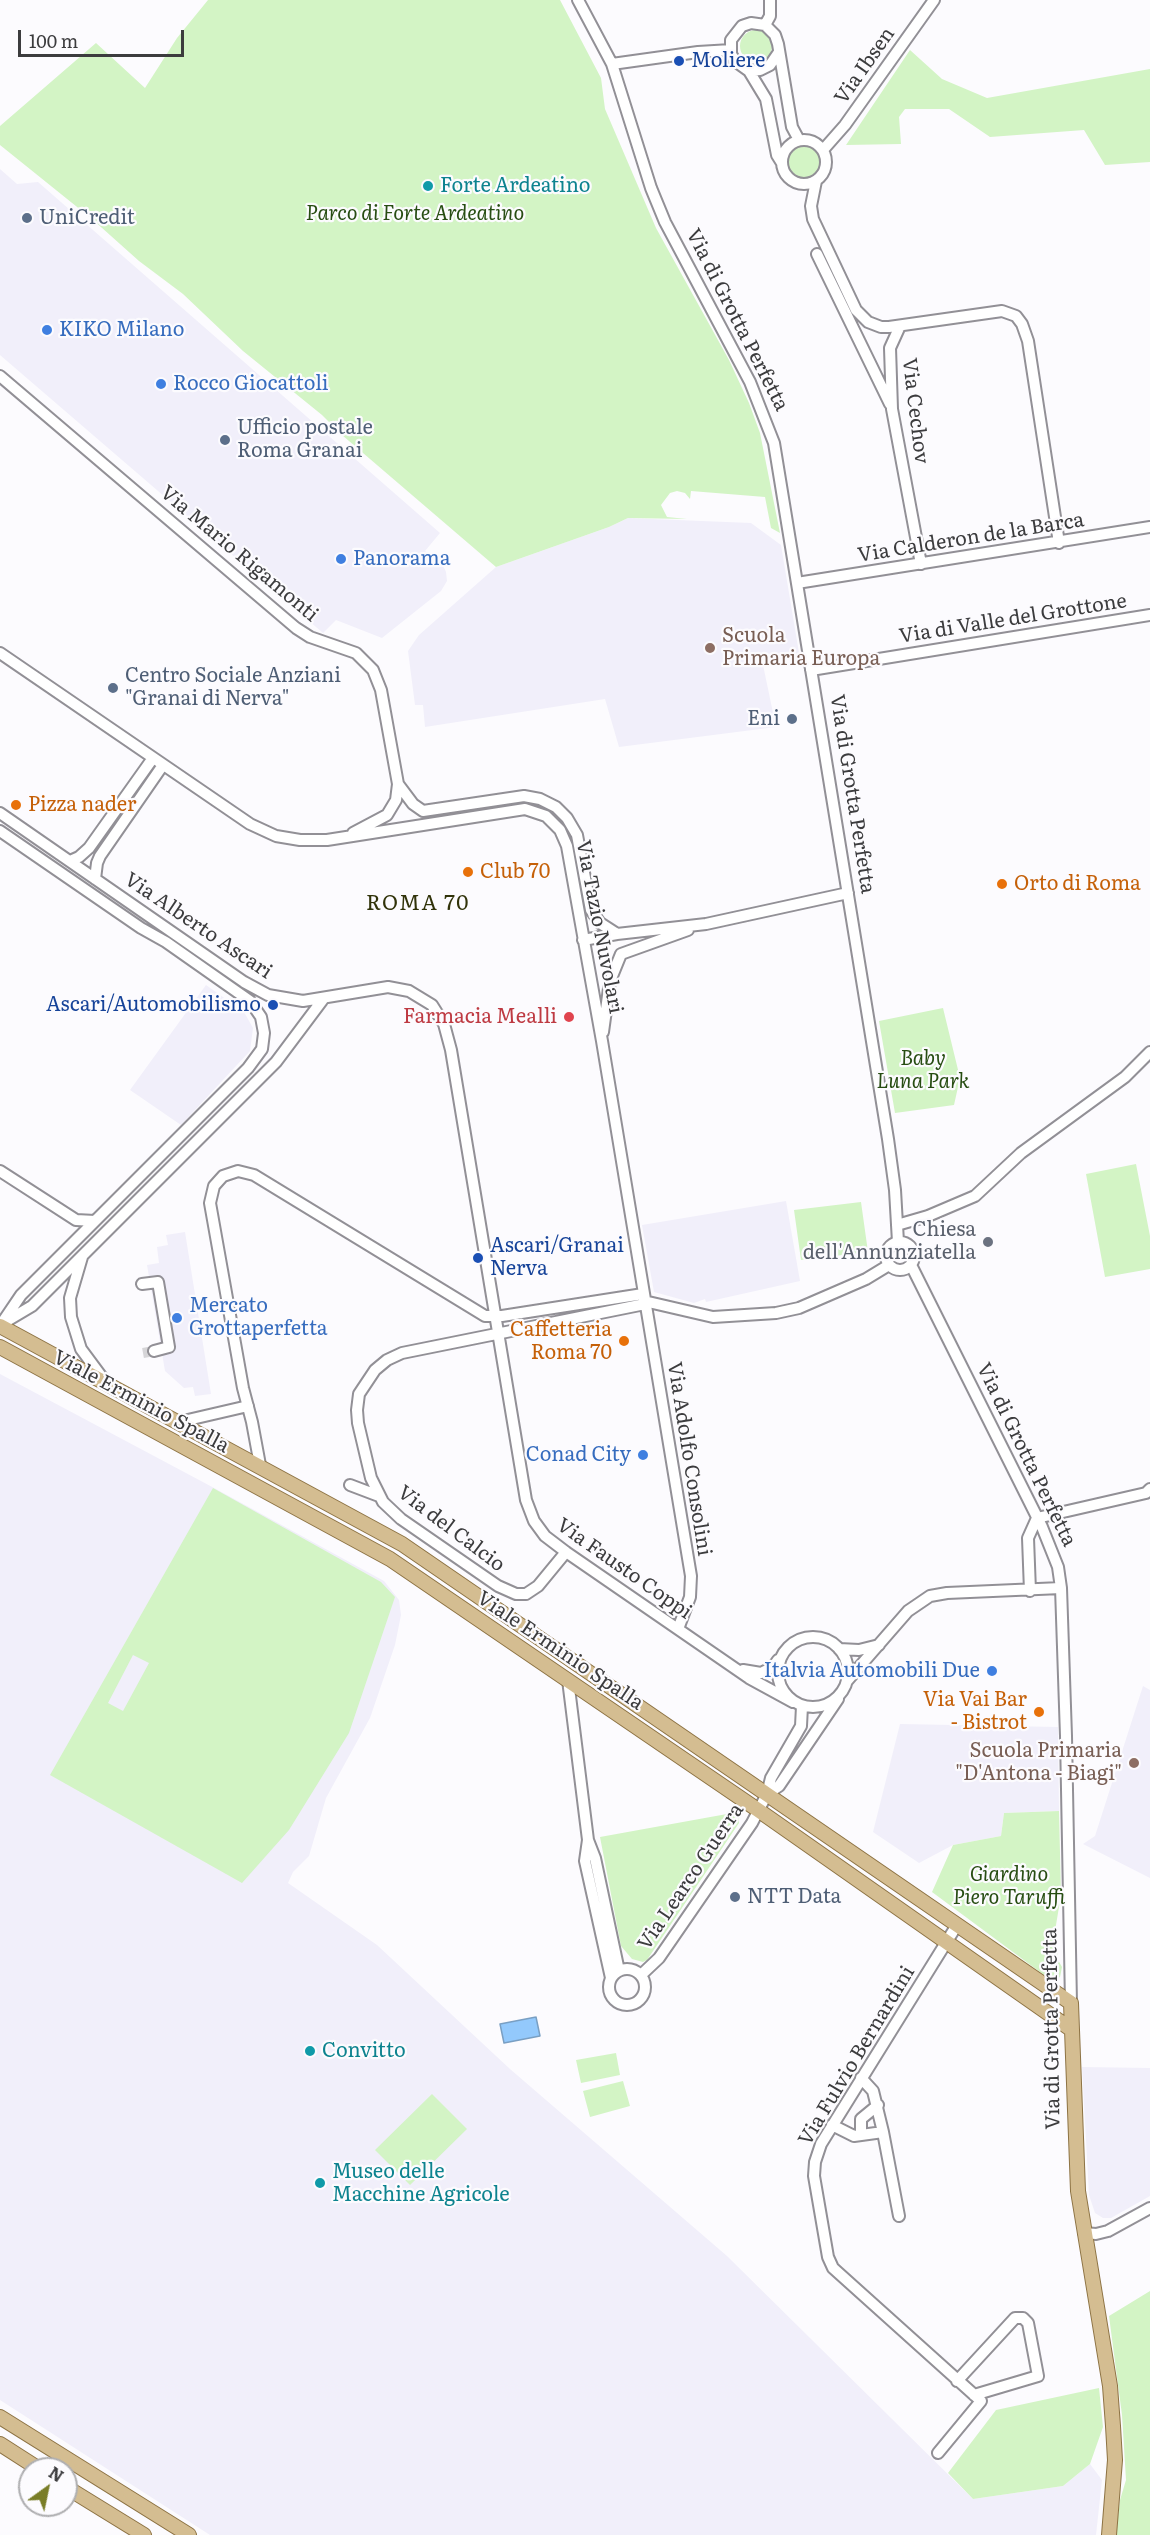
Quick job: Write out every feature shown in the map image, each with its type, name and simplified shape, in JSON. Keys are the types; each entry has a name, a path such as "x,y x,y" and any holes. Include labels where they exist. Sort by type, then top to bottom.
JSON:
{"main road":[{"name":"Viale Erminio Spalla","path":"0,1326 402,1544 1071,2003"},
{"name":"Viale Erminio Spalla","path":"0,1347 382,1555 759,1810 1072,2030"},
{"name":"Via di Grotta Perfetta","path":"1071,2003 1075,2141 1084,2233 1110,2386 1113,2426 1114,2460 1109,2535"},
{"path":"0,2417 189,2535"},
{"path":"0,2444 20,2457"},
{"path":"78,2494 144,2535"}],"street":[{"name":"Via di Grotta Perfetta","path":"578,0 612,64 651,188 665,222 741,363 765,416 777,459 888,1139 898,1242"},
{"path":"765,26 770,16 770,0"},
{"name":"Via Ibsen","path":"823,150 845,125 934,0"},
{"path":"779,52 770,65 760,70 749,70 735,62 731,40 742,26 751,23 765,26 775,34 779,52 792,127 799,140"},
{"path":"612,64 698,52 731,50"},
{"path":"749,70 766,99 777,155 784,170 792,181 804,184 816,181"},
{"path":"782,163 785,151 799,140 813,141 826,156 825,170 816,181 811,200 811,212 832,273 892,409"},
{"path":"817,254 862,318 880,327 994,311 1006,312 1020,320 1028,341 1059,543"},
{"name":"Via Cechov","path":"900,326 890,348 892,409 921,564"},
{"name":"Via Mario Rigamonti","path":"0,376 296,628 310,637 351,651 361,657 373,670 379,684 398,784"},
{"name":"Via Calderon de la Barca","path":"797,584 1150,527"},
{"name":"Via di Valle del Grottone","path":"811,670 1150,615"},
{"name":"Via Tazio Nuvolari","path":"0,653 250,824 268,833 313,841 345,837 524,796 540,799 556,807 567,818 577,835 591,910 600,922 617,934"},
{"path":"70,861 89,848 153,758"},
{"path":"95,879 100,856 163,765"},
{"name":"Via Tazio Nuvolari","path":"398,784 419,809 428,812 444,815 533,810 542,813 555,823 564,837 602,1041 644,1300"},
{"name":"Via Tazio Nuvolari","path":"345,837 387,814 396,800 398,784"},
{"name":"Via Alberto Ascari","path":"0,813 95,879 255,1007 264,1028 263,1044 259,1054 231,1084"},
{"path":"1,832 11,819"},
{"name":"Via Alberto Ascari","path":"1,832 141,928 169,938 268,995 298,1001 380,987 403,989 428,1002 441,1018 448,1037 473,1173 495,1317"},
{"path":"573,886 591,910"},
{"path":"583,940 706,924 848,893"},
{"name":"Via Tazio Nuvolari","path":"602,1041 609,981 621,954 706,924"},
{"path":"0,1326 32,1306 282,1055 324,998"},
{"path":"897,1225 927,1216 975,1196 1021,1153 1125,1077 1150,1052"},
{"path":"0,1326 21,1295 231,1084 242,1095"},
{"path":"188,1129 199,1139"},
{"path":"0,1171 76,1220 95,1221"},
{"path":"260,1465 210,1203 214,1186 223,1176 231,1173 247,1173 358,1238 481,1315 495,1317 644,1300 713,1317 766,1314 799,1308 866,1279 889,1265 895,1270 902,1270 911,1265"},
{"name":"Via di Grotta Perfetta","path":"889,1265 886,1253 891,1245 898,1242 905,1243 913,1250 914,1257 911,1265 1055,1557 1061,1588 1071,2003"},
{"path":"83,1254 72,1289 70,1317 81,1349 105,1381"},
{"path":"142,1284 157,1277 170,1351 154,1351"},
{"path":"498,1334 644,1300"},
{"name":"Via Adolfo Consolini","path":"644,1300 691,1576 690,1597 678,1629"},
{"name":"Via Fausto Coppi","path":"495,1317 528,1509 542,1532 566,1552 759,1685 797,1704"},
{"name":"Via del Calcio","path":"498,1334 405,1352 391,1358 371,1374 361,1390 357,1404 364,1455 379,1496 401,1519 498,1587 512,1593 526,1594 536,1588 566,1552"},
{"path":"179,1422 248,1406"},
{"path":"350,1485 379,1496"},
{"path":"1030,1591 1028,1538 1037,1518 1146,1493 1150,1490"},
{"path":"847,1681 847,1665 839,1649 826,1639 806,1637 790,1645 780,1658 778,1682 785,1695 797,1704 822,1707 838,1697 847,1681 908,1611 930,1596 944,1593 1061,1588"},
{"path":"839,1649 859,1650 879,1645"},
{"path":"555,1671 565,1655"},
{"name":"Via Fausto Coppi","path":"721,1659 757,1674 770,1670 780,1658"},
{"path":"568,1680 588,1840 596,1862 606,1937 615,1974 609,1989 618,2004 630,2006 641,2001 646,1984 641,1975 630,1969 615,1974"},
{"name":"Via Learco Guerra","path":"767,1794 779,1786 838,1697"},
{"name":"Via Learco Guerra","path":"641,1975 659,1958 759,1810 767,1794 773,1773 801,1726 797,1704"},
{"name":"Via Fulvio Bernardini","path":"957,1925 832,2125 817,2153 814,2176 828,2257 833,2268 974,2395"},
{"path":"861,2078 873,2091 878,2104 899,2216"},
{"path":"861,2136 861,2119 878,2104"},
{"path":"832,2125 848,2134 861,2136 883,2132"},
{"path":"1084,2233 1096,2234 1108,2231 1150,2208"},
{"path":"957,2381 1014,2318 1023,2318 1028,2323 1038,2376 974,2395"},
{"path":"938,2453 981,2401 974,2395"}],"shaded area":[{"path":"0,169 17,184 38,182 440,533 425,551 442,563 446,572 447,581 441,591 382,638 336,620 323,633 0,355"},
{"path":"628,518 751,523 781,545 799,653 763,665 776,727 619,747 605,699 425,727 423,705 415,705 408,651 419,635 496,567 609,527"},
{"path":"206,985 244,1012 253,1028 250,1051 181,1125 130,1090"},
{"path":"786,1201 800,1281 694,1303 654,1292 642,1225"},
{"name":"Mercato Grottaperfetta","path":"185,1232 211,1394 195,1396 193,1387 184,1388 165,1371 147,1265 159,1263 157,1247 168,1245 166,1235"},
{"path":"0,1374 384,1581 399,1600 401,1615 395,1645 370,1718 326,1798 309,1856 293,1872 288,1883 377,1945 510,2069 727,2256 973,2499 1063,2486 1090,2464 1102,2480 1096,2535 210,2535 0,2400"},
{"name":"Scuola Primaria \"D'Antona - Biagi\"","path":"1143,1686 1150,1690 1150,1878 1083,1844 1095,1836"},
{"path":"900,1724 1058,1727 1059,1811 1004,1813 1001,1836 953,1845 919,1863 873,1832"},
{"path":"1082,2067 1150,2068 1150,2196 1111,2218 1103,2218 1095,2213 1089,2195"}],"green space":[{"name":"Parco di Forte Ardeatino","path":"208,0 560,0 601,78 605,109 656,228 729,360 749,403 760,433 780,533 771,528 765,497 691,491 690,499 685,493 677,491 670,493 661,505 667,517 687,519 628,518 609,527 496,567 342,435 322,415 243,351 183,294 139,261 92,219 0,145 0,126 96,43 145,88 177,38"},
{"path":"756,30 768,34 772,46 768,58 756,62 744,58 740,46 744,34"},
{"path":"910,50 942,79 987,98 1150,69 1150,162 1105,165 1084,130 990,137 949,109 905,109 899,117 901,144 846,145"},
{"path":"804,146 816,150 820,162 816,174 804,178 792,174 788,162 792,150"},
{"name":"Baby Luna Park","path":"943,1008 960,1078 954,1105 895,1113 879,1021"},
{"path":"1136,1164 1150,1236 1150,1269 1105,1277 1086,1174"},
{"path":"861,1202 868,1252 801,1260 794,1210"},
{"path":"213,1488 381,1582 395,1597 349,1733 289,1830 242,1883 50,1775","holes":["133,1655 149,1663 123,1711 108,1703"]},
{"name":"Giardino Piero Taruffi","path":"1059,1811 1061,1895 1055,1931 1058,1960 1062,1967 1060,1977 1056,1980 1048,1978 932,1892 953,1845 1001,1836 1004,1813"},
{"path":"738,1812 739,1823 647,1960 643,1962 632,1959 621,1946 600,1837"},
{"path":"616,2053 620,2075 581,2083 576,2060"},
{"path":"623,2081 630,2106 590,2117 583,2091"},
{"path":"432,2094 467,2129 410,2185 375,2150"},
{"path":"1150,2291 1150,2535 1116,2535 1120,2500 1126,2480 1122,2415 1109,2316"},
{"path":"1099,2388 1103,2427 1090,2464 1063,2486 973,2499 948,2473 996,2410"}],"water":[{"path":"536,2017 540,2036 504,2043 500,2024"}],"tunnel":[{"path":"143,1353 154,1351"}],"place":[{"name":"Moliere","path":"679,61"},
{"name":"Forte Ardeatino","path":"428,186"},
{"name":"UniCredit","path":"27,218"},
{"name":"KIKO Milano","path":"47,330"},
{"name":"Rocco Giocattoli","path":"161,384"},
{"name":"Ufficio postale Roma Granai","path":"225,440"},
{"name":"Panorama","path":"341,559"},
{"name":"Scuola Primaria Europa","path":"710,648"},
{"name":"Centro Sociale Anziani \"Granai di Nerva\"","path":"113,688"},
{"name":"Eni","path":"792,719"},
{"name":"Pizza nader","path":"16,805"},
{"name":"Club 70","path":"468,872"},
{"name":"Orto di Roma","path":"1002,884"},
{"name":"Ascari/Automobilismo","path":"273,1005"},
{"name":"Farmacia Mealli","path":"569,1017"},
{"name":"Chiesa dell'Annunziatella","path":"988,1242"},
{"name":"Ascari/Granai Nerva","path":"478,1258"},
{"name":"Mercato Grottaperfetta","path":"177,1318"},
{"name":"Caffetteria Roma 70","path":"624,1341"},
{"name":"Conad City","path":"643,1455"},
{"name":"Italvia Automobili Due","path":"992,1671"},
{"name":"Via Vai Bar - Bistrot","path":"1039,1712"},
{"name":"Scuola Primaria \"D'Antona - Biagi\"","path":"1134,1763"},
{"name":"NTT Data","path":"735,1897"},
{"name":"Convitto","path":"310,2051"},
{"name":"Museo delle Macchine Agricole","path":"320,2183"}],"district":[{"name":"ROMA 70","path":"418,904"}]}
